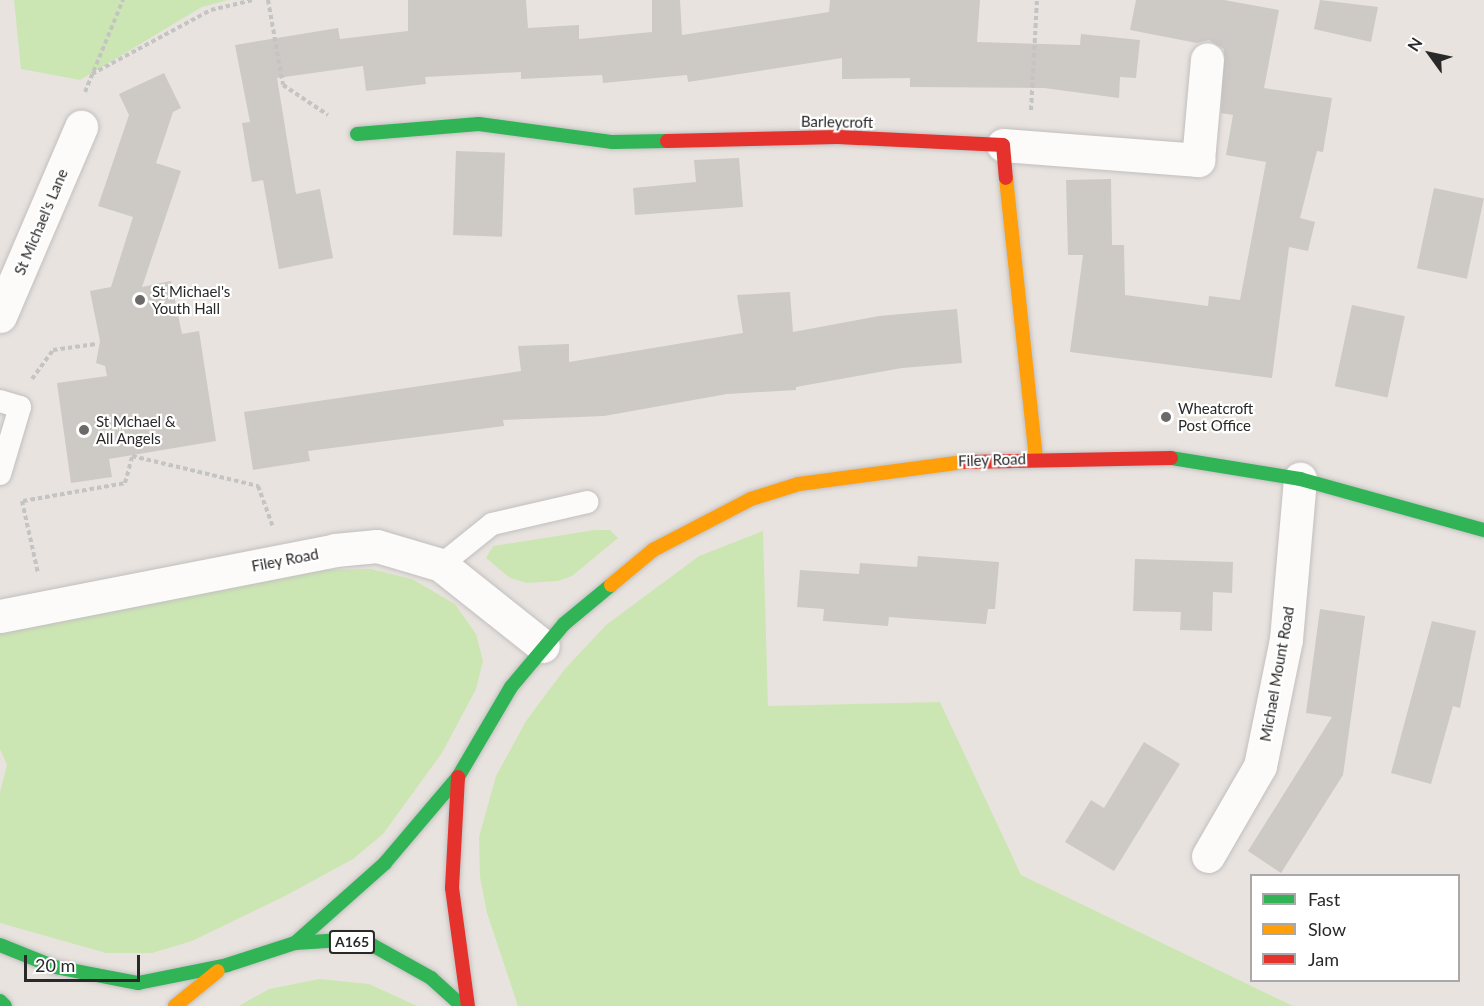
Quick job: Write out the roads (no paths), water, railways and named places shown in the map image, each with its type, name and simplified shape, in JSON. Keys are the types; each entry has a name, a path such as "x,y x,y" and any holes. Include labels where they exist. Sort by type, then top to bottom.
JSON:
{"main road":[{"name":"Barleycroft","path":"357,134 479,124 613,142 838,137 1016,147"},
{"path":"1016,147 1036,458"},
{"name":"Filey Road","path":"295,943 385,863 458,777 494,713 543,646 616,577 653,550 751,499 800,484 950,462 1156,456 1300,479 1484,530"},
{"name":"Filey Road","path":"458,777 452,888 468,1006"},
{"name":"Filey Road","path":"0,945 55,967 138,983 227,965 295,943 342,940 372,945 431,978 462,1006"},
{"name":"Filey Road","path":"175,1006 227,965"},
{"path":"0,1001 5,1006"}],"street":[{"path":"1016,147 1198,160 1206,59"},
{"name":"St Michael's Lane","path":"0,316 81,127"},
{"name":"Michael Mount Road","path":"1208,856 1260,766 1286,639 1300,479"},
{"name":"Filey Road","path":"0,616 284,561 377,546 441,565 543,646"}],"lane":[{"path":"0,474 10,404"},
{"path":"441,565 492,524 587,502"}],"place":[{"name":"St Michael's Youth Hall","path":"140,300"},
{"name":"Wheatcroft Post Office","path":"1166,417"},
{"name":"St Mchael & All Angels","path":"84,430"}]}
